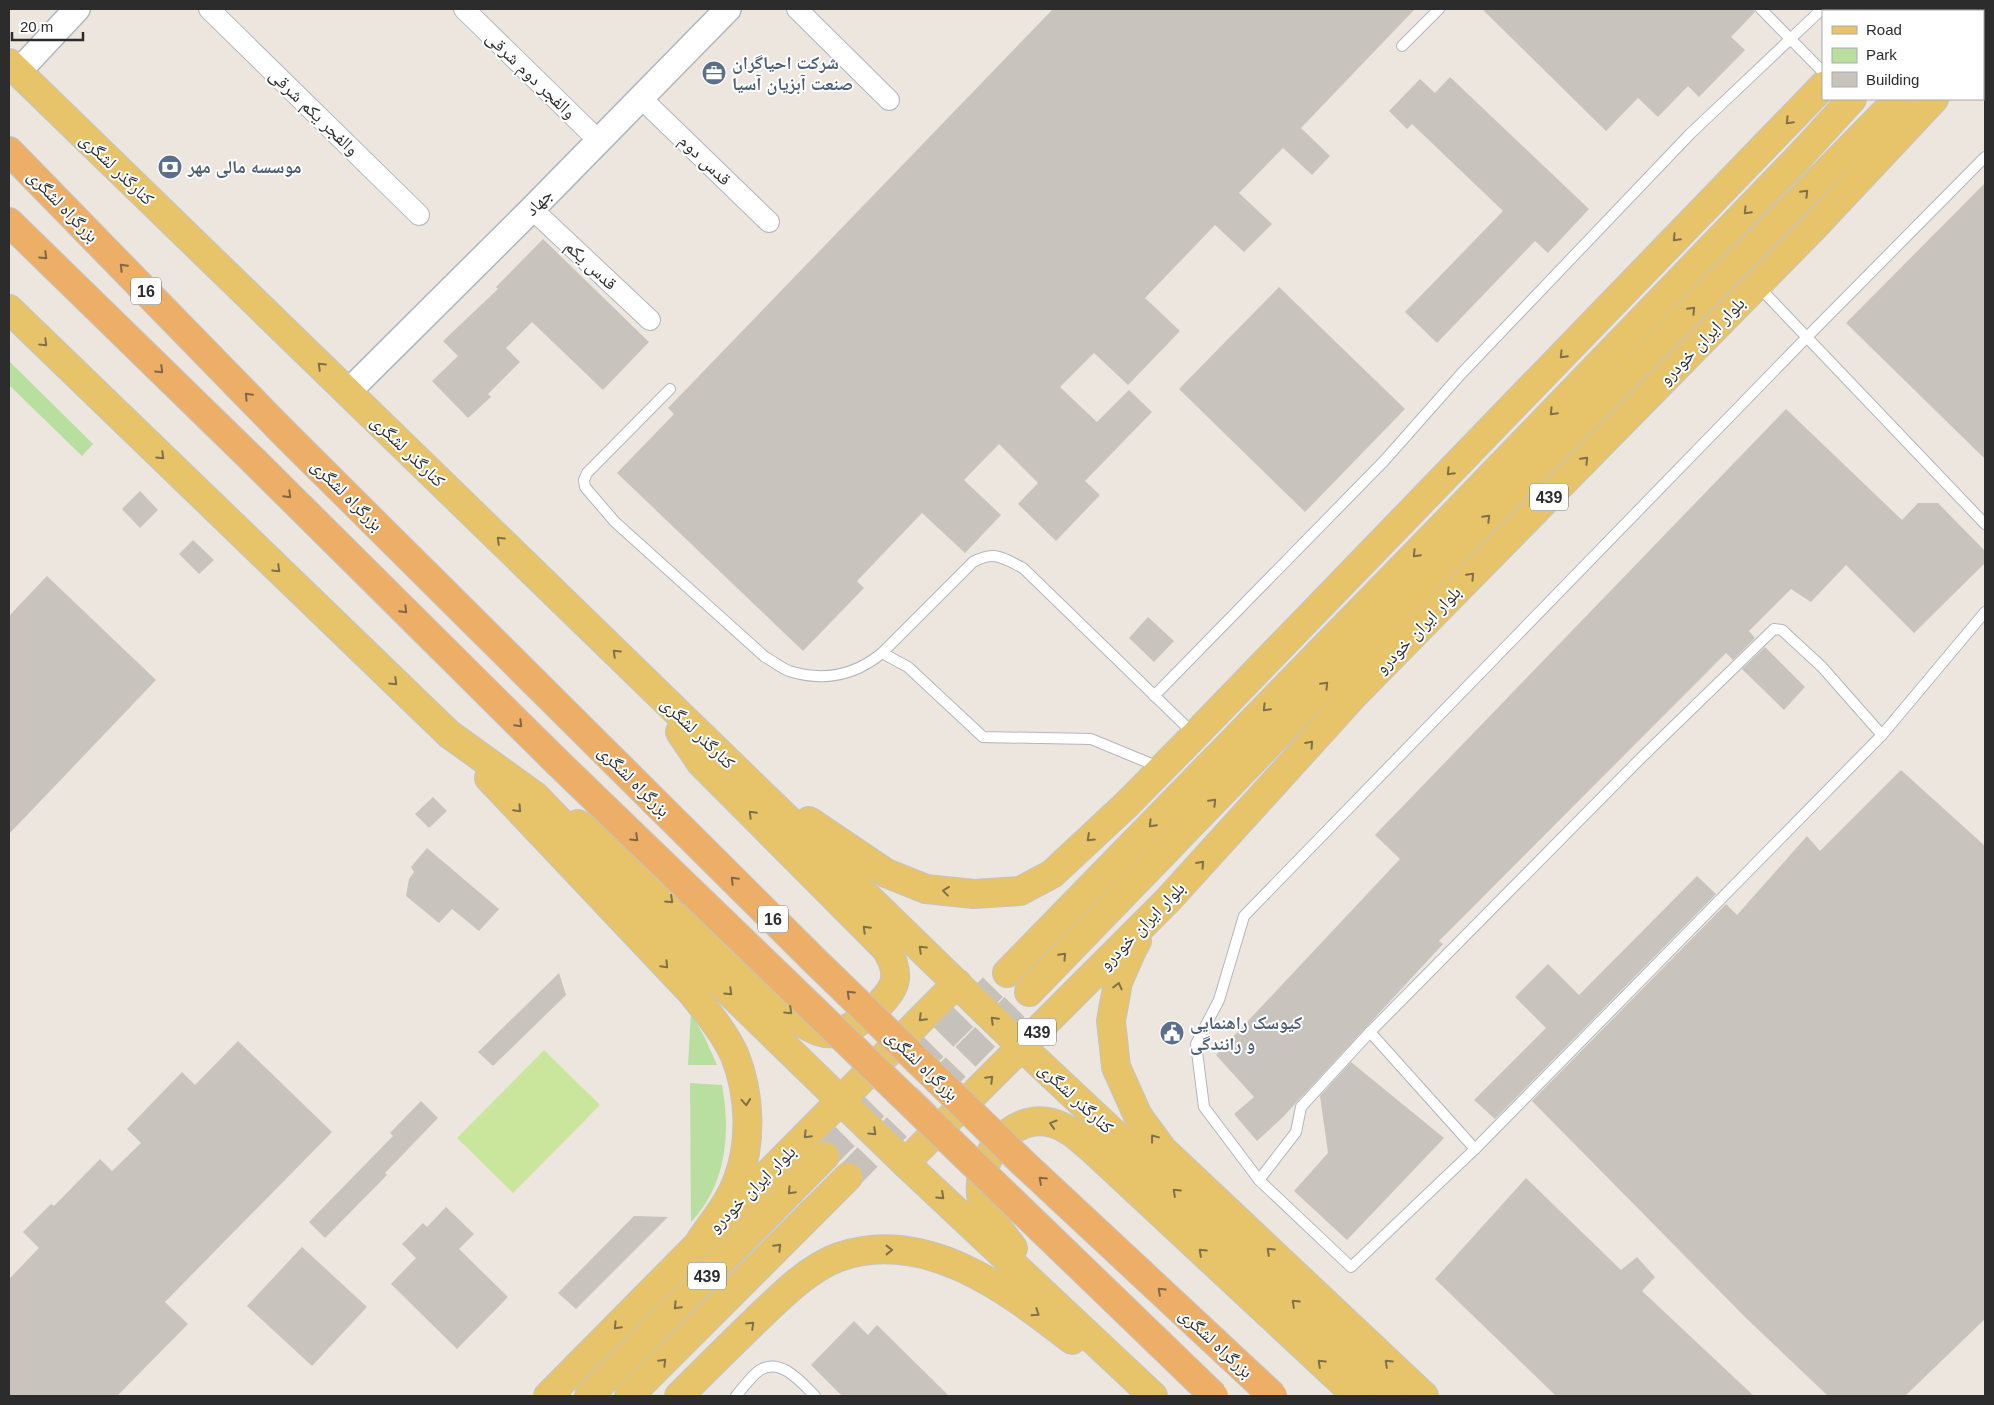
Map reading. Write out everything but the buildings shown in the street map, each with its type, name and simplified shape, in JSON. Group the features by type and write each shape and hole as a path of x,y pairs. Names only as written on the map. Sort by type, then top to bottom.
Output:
{"highway":[{"name":"بزرگراه لشگری","path":"9,151 282,431 816,961 1021,1161 1273,1396"},
{"name":"بزرگراه لشگری","path":"9,222 254,461 552,758 1214,1396"}],"main road":[{"name":"کنارگذر لشگری","path":"13,67 1022,1048 1394,1396"},
{"path":"744,777 886,872 926,889 974,894 1020,890 1052,874 1162,769 1822,87"},
{"path":"1007,972 1636,326 1799,157 1851,100"},
{"name":"بلوار ایران خودرو","path":"1029,992 1462,544 1897,100"},
{"name":"بلوار ایران خودرو","path":"905,1163 1168,900 1355,694 1757,285 1933,100"},
{"path":"9,309 449,734 692,993 716,1023 734,1055 744,1090 747,1124 745,1152 738,1180 725,1205 700,1241"},
{"path":"449,734 535,796 615,849 800,1022 818,1031 832,1034 850,1029 864,1019 885,998 895,981 894,964 886,949 702,763 641,678"},
{"path":"535,796 652,917 905,1163 1113,1356"},
{"path":"1168,900 1133,948 1118,982 1111,1021 1116,1067 1138,1116 1163,1150 1424,1396"},
{"name":"بلوار ایران خودرو","path":"548,1396 957,983"},
{"path":"1153,1396 1014,1250 982,1202 980,1181 984,1163 993,1149 1007,1134 1021,1125 1037,1121 1052,1123 1071,1132 1357,1396"},
{"name":"بلوار ایران خودرو","path":"589,1396 825,1156"},
{"name":"439","path":"629,1396 848,1177"},
{"path":"679,1396 781,1296 808,1274 838,1258 867,1250 904,1250 943,1259 975,1274 1046,1320 1144,1396"}],"street":[{"path":"13,67 77,9"},
{"name":"والفجر یکم شرقی","path":"209,9 419,215"},
{"name":"والفجر دوم شرقی","path":"464,9 599,141"},
{"name":"جهاد","path":"348,392 532,210 728,9"},
{"path":"797,9 889,100"},
{"name":"قدس دوم","path":"641,98 769,222"},
{"name":"قدس یکم","path":"532,210 650,320"}],"lane":[{"path":"1402,46 1439,9"},
{"path":"1761,9 1822,71"},
{"path":"1154,696 1384,460 1461,374 1690,134 1822,9"},
{"path":"1985,157 1807,337 1244,916 1219,1000 1196,1044 1204,1107 1259,1180 1351,1267 1475,1149 1882,735 1985,612"},
{"path":"1757,285 1985,524"},
{"path":"670,389 587,473 584,480 585,487 615,522 765,657 788,670 820,678 867,665 882,653 973,562 985,555 1002,557 1023,568 1195,735"},
{"path":"1259,1180 1296,1132 1301,1107 1370,1032 1639,760 1774,629 1782,630 1822,667 1882,735"},
{"path":"882,653 908,667 982,738 1091,739 1162,769"},
{"path":"1370,1032 1475,1149"},
{"path":"736,1396 760,1370 774,1366 789,1371 816,1396"}],"green space":[{"path":"9,361 93,444 82,456 9,385"},
{"path":"691,1013 705,1038 717,1065 688,1065"},
{"path":"544,1050 600,1105 513,1193 457,1138"},
{"path":"690,1083 722,1085 726,1122 723,1158 719,1175 703,1208 691,1222"}],"tunnel":[{"path":"825,1156 1007,973"},
{"path":"848,1177 1029,992"}],"place":[{"name":"شرکت احیاگران صنعت آبزیان آسیا","path":"714,73"},
{"name":"موسسه مالی مهر","path":"170,167"},
{"name":"کیوسک راهنمایی و رانندگی","path":"1172,1033"}]}
